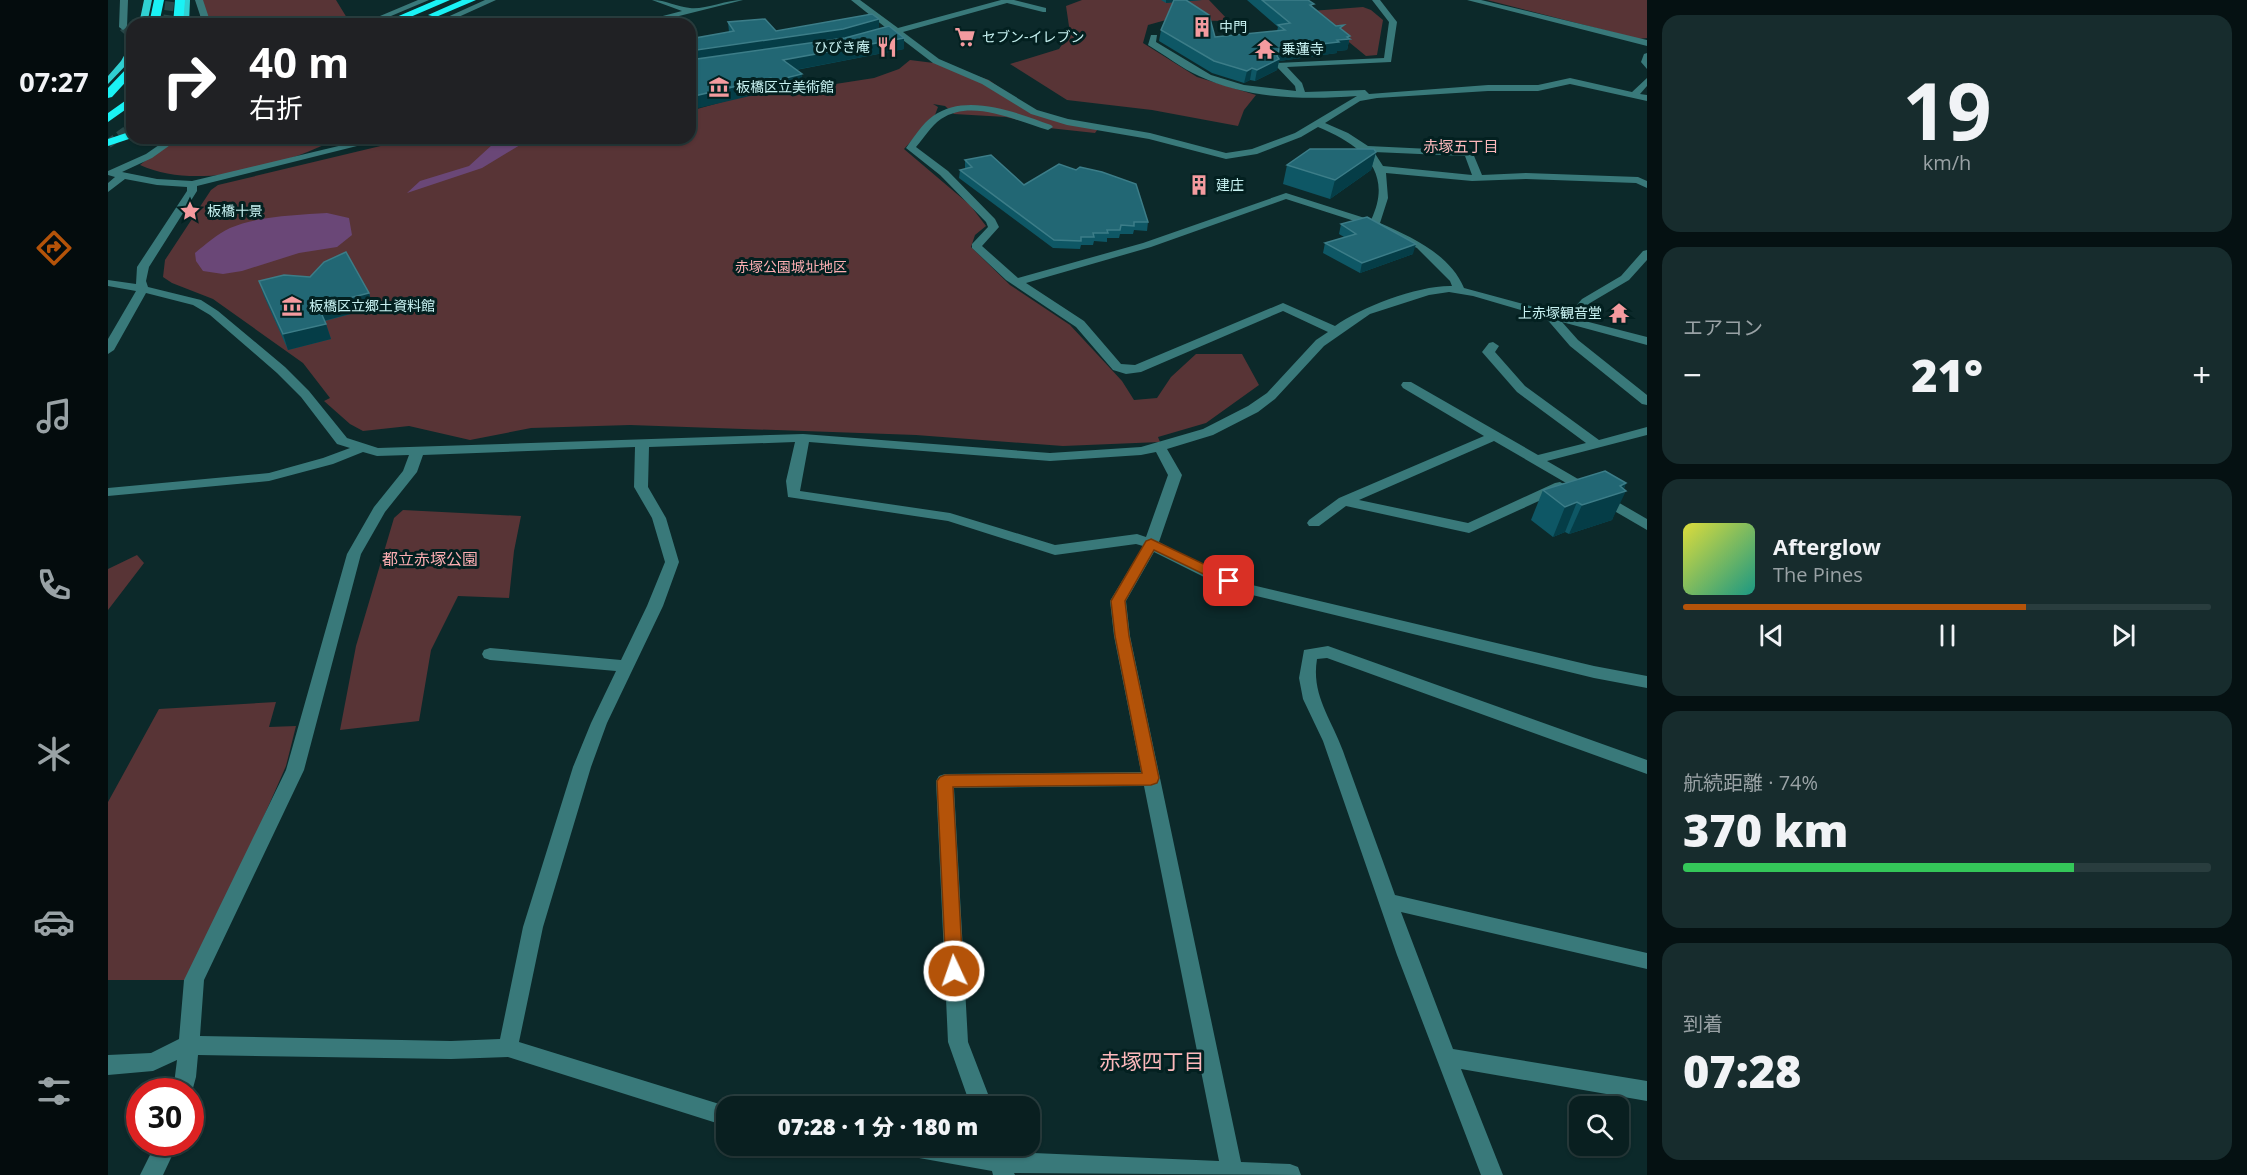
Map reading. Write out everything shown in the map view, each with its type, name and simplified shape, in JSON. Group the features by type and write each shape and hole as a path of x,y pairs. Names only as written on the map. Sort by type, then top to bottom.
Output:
{"highway":[{"path":"155,18 159,0"},
{"path":"178,18 180,0"},
{"path":"400,18 445,0"},
{"path":"428,18 471,0"},
{"path":"108,95 126,76"},
{"path":"108,119 126,104"},
{"path":"108,130 126,124"},
{"path":"108,143 126,136"}],"main road":[{"path":"144,18 148,0"},
{"path":"184,18 186,0"},
{"path":"108,81 126,60"}],"street":[{"path":"123,27 124,0"},
{"path":"199,0 205,18"},
{"path":"380,18 425,0"},
{"path":"452,18 492,0"},
{"path":"656,0 690,11"},
{"path":"661,18 739,0"},
{"path":"855,0 936,61 985,82 1034,112 1067,122 1150,136 1232,156 1254,152 1319,124 1357,99 1413,92"},
{"path":"986,0 996,5"},
{"path":"1301,95 1299,85 1280,65 1388,60 1393,22 1376,0"},
{"path":"1471,0 1647,43"},
{"path":"880,36 1008,1 1043,10"},
{"path":"1154,37 1151,43 1207,77 1235,85 1301,95 1538,88 1570,81 1647,98"},
{"path":"1635,94 1647,81"},
{"path":"1128,133 1112,135 1051,128 994,110 966,109 938,116 911,148 944,173 991,221 994,227 976,246 1010,278 1080,324 1117,367 1126,370 1137,369 1283,307 1336,331"},
{"path":"1319,124 1339,131 1366,149 1380,169 1384,183 1381,211 1374,224"},
{"path":"108,189 114,174 166,144"},
{"path":"114,174 192,184 359,144"},
{"path":"1366,149 1469,153 1478,177"},
{"path":"1380,169 1478,177 1526,176 1638,180 1647,185"},
{"path":"108,350 143,288 142,267 192,191 192,184"},
{"path":"1018,282 1147,245 1278,197 1290,197 1374,224 1421,246 1455,280 1459,290"},
{"path":"1570,321 1586,301 1625,278 1647,253"},
{"path":"108,283 143,288 197,302 214,313 289,378 305,394 342,441 377,452 803,438 1050,457 1086,457 1159,447 1208,432 1252,409 1271,396 1291,372 1336,331 1366,312 1396,300 1427,292 1459,290 1647,341"},
{"path":"1549,315 1574,344 1647,401"},
{"path":"1493,346 1488,352 1521,389 1596,444"},
{"path":"1407,385 1647,525"},
{"path":"1536,460 1647,430"},
{"path":"1314,523 1344,501 1495,436"},
{"path":"803,438 793,481 793,494 950,517 1055,550 1137,539 1209,574 1248,589 1583,670 1647,682"},
{"path":"508,1048 533,927 582,768 599,723 655,606 672,562 659,518 642,487 642,445"},
{"path":"1159,447 1167,456 1175,475 1151,544 1118,601 1122,636 1232,1174"},
{"path":"108,492 269,477 328,461 361,448"},
{"path":"184,1078 195,980 295,770 354,554 379,510 410,472 417,452"},
{"path":"1344,501 1469,528 1571,481"},
{"path":"1492,1175 1388,902 1331,741 1312,708 1306,672 1310,654 1328,652 1647,767"},
{"path":"490,654 626,666"},
{"path":"977,1096 958,1042 945,781 1151,778"},
{"path":"1388,902 1647,961"},
{"path":"108,1065 153,1062 188,1045 451,1050 508,1048 716,1113"},
{"path":"1447,1057 1647,1091"},
{"path":"152,1175 161,1156"},
{"path":"969,1156 1001,1161 1232,1174 1290,1175"}],"green space":[{"path":"200,0 336,0 347,18 200,18"},
{"path":"1082,0 1209,0 1229,21 1166,20 1148,25 1143,43 1197,77 1256,95 1244,110 1238,126 1152,110 1067,100 1010,64 1059,49 1070,33 1066,6"},
{"path":"1487,0 1647,0 1647,38 1639,39"},
{"path":"1363,7 1371,10 1383,20 1377,55 1366,56 1311,11"},
{"name":"赤塚公園城址地区","path":"910,60 942,64 989,80 1035,113 1100,126 1095,133 1049,128 1006,117 954,114 945,106 933,104 938,107 935,115 904,149 970,205 986,226 975,235 971,247 1010,285 1070,325 1122,381 1134,400 1157,398 1171,377 1196,354 1242,354 1259,385 1206,423 1158,437 1160,442 1063,446 916,435 630,425 531,428 470,440 409,426 363,431 350,424 324,401 330,398 303,363 213,299 172,283 163,277 165,260 211,190 218,185 389,144 696,144 696,109 758,92 780,92 812,84 829,85 874,78 899,69"},
{"path":"166,144 324,145 257,168 209,176 185,176 140,165"},
{"name":"都立赤塚公園","path":"403,510 521,516 514,551 509,598 458,596 431,650 419,721 340,730 356,646 394,518"},
{"path":"137,555 144,563 108,610 108,569"},
{"path":"276,702 269,727 296,726 286,766 192,980 108,980 108,802 159,709"}],"shaded area":[{"path":"522,144 482,168 407,193 420,181 469,166 492,145"},
{"path":"327,213 349,218 352,235 337,247 299,253 242,271 223,274 203,271 196,261 195,253 203,246 225,230 241,224 277,217"}],"building":[{"path":"1174,0 1186,0 1209,15 1215,37 1285,30 1278,25 1290,23 1262,0 1308,0 1314,4 1310,5 1336,26 1344,25 1340,28 1350,36 1347,37 1350,39 1279,49 1277,56 1279,59 1257,70 1252,68 1247,71 1214,61 1161,30"},
{"path":"872,14 879,19 843,29 696,50 696,38 734,31 728,22 765,19 776,31"},
{"path":"889,26 904,38 783,60 802,74 774,81 771,78 696,96 696,59 845,38"},
{"path":"1310,149 1374,149 1376,152 1335,180 1287,165"},
{"path":"991,155 1024,185 1059,164 1076,170 1080,167 1102,172 1136,184 1148,222 1134,222 1134,226 1121,225 1120,230 1093,233 1094,237 1081,237 1081,241 1054,240 960,170 972,167 965,160"},
{"path":"1367,217 1416,244 1362,263 1325,243 1356,234 1341,224"},
{"path":"346,252 369,293 318,306 326,324 283,334 259,281 284,275 310,277 324,262"},
{"path":"1605,471 1626,483 1620,486 1626,491 1582,505 1577,502 1565,507 1543,490"}],"tunnel":[{"path":"168,18 170,0"},
{"path":"123,27 126,30"},
{"path":"108,144 126,130"}],"place":[{"name":"中門","path":"1202,27"},
{"name":"セブン-イレブン","path":"965,37"},
{"name":"ひびき庵","path":"887,47"},
{"name":"乗蓮寺","path":"1265,49"},
{"name":"板橋区立美術館","path":"719,87"},
{"name":"建庄","path":"1199,185"},
{"name":"板橋十景","path":"190,211"},
{"name":"板橋区立郷土資料館","path":"292,306"},
{"name":"上赤塚観音堂","path":"1619,313"}],"district":[{"name":"赤塚五丁目","path":"1461,147"},
{"name":"赤塚四丁目","path":"1152,1062"}],"route":[{"path":"954,971 945,781 1151,778 1122,636 1118,601 1151,544 1209,574 1229,581"}]}
